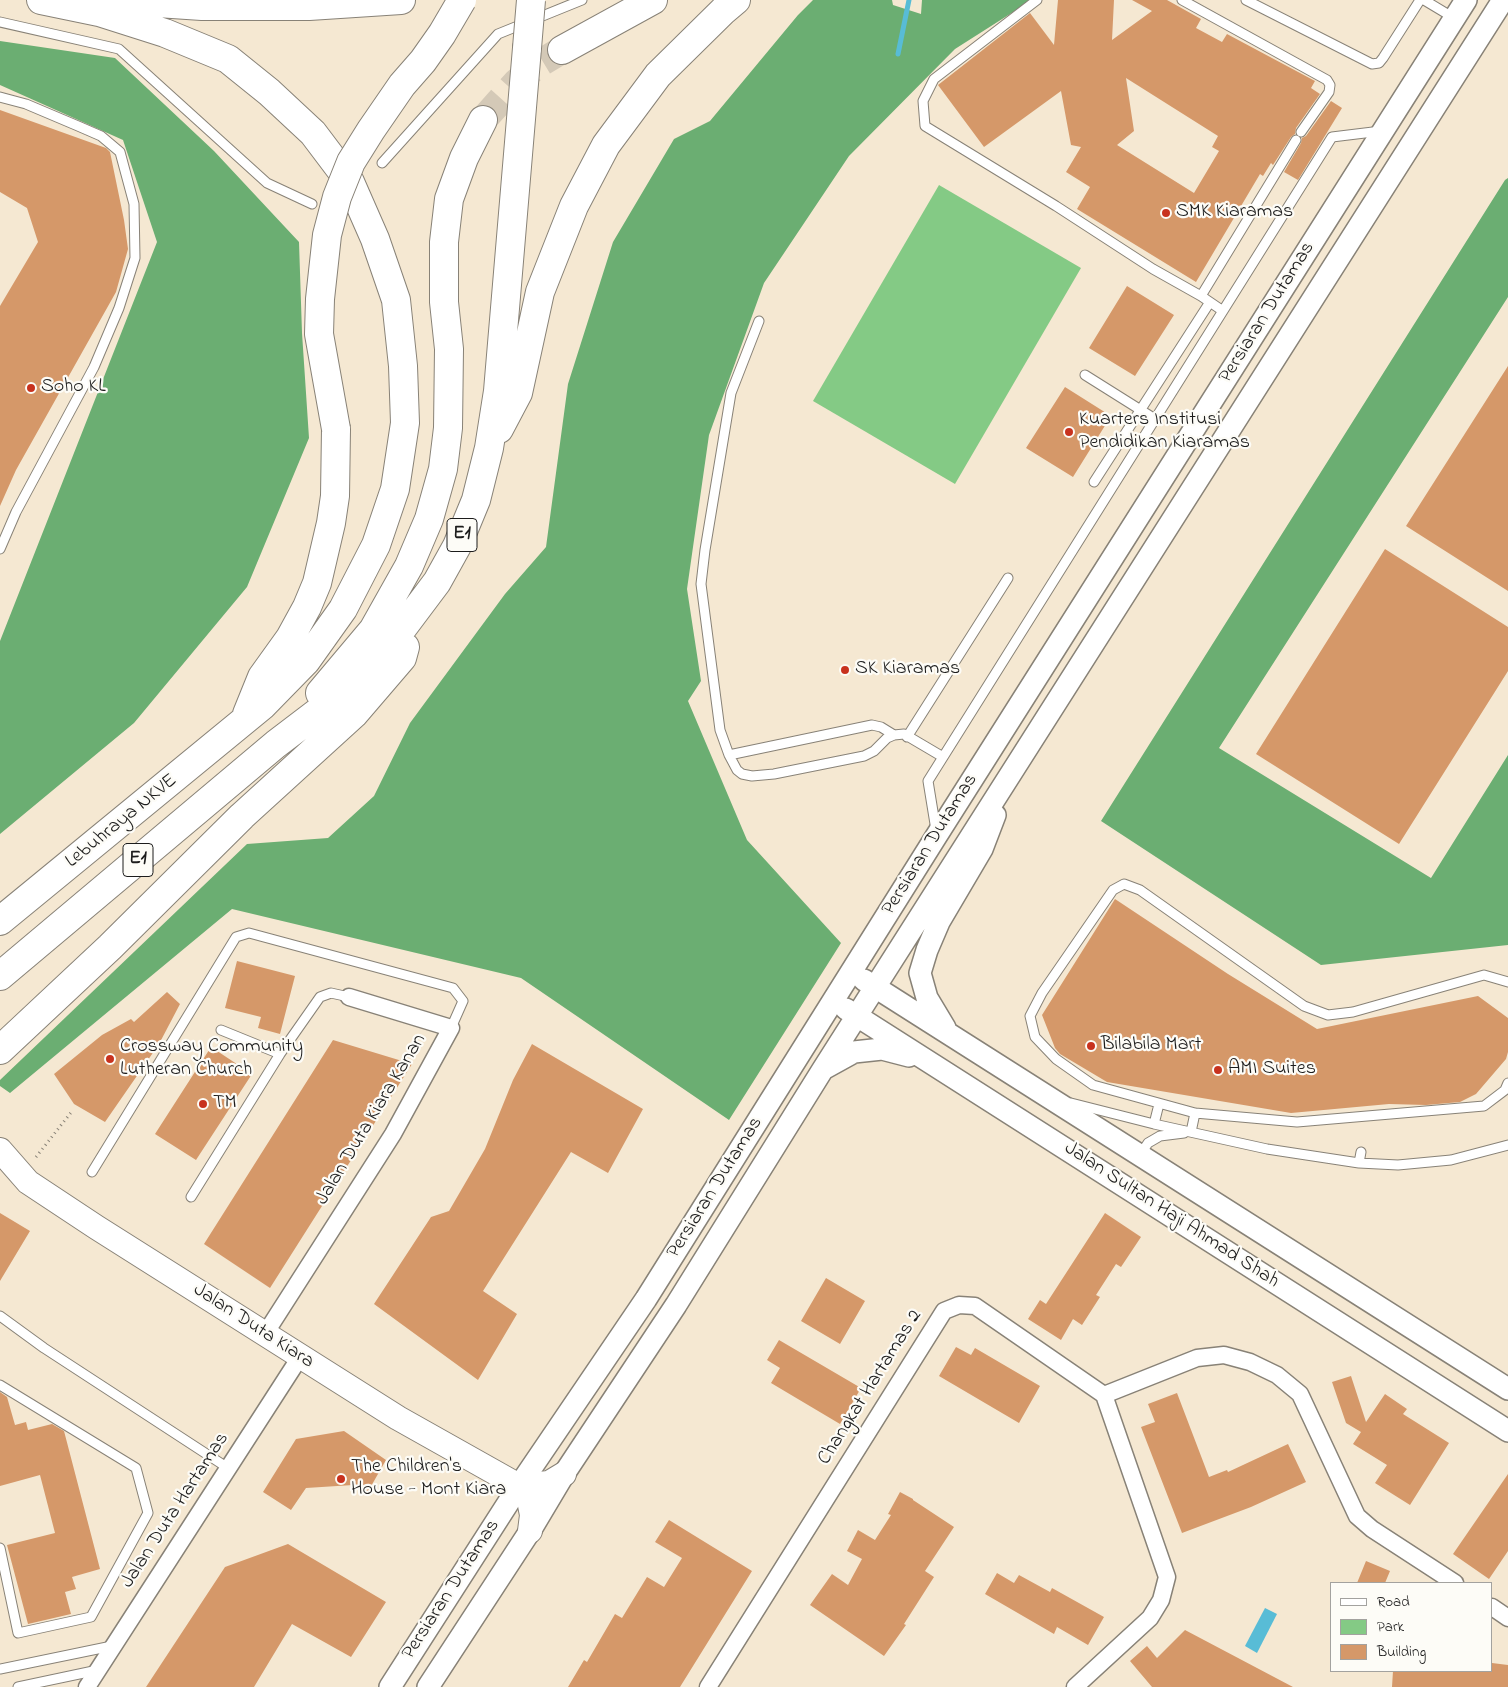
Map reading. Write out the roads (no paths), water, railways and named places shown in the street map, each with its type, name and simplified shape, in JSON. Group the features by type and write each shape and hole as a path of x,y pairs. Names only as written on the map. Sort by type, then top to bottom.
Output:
{"highway":[{"name":"Lebuhraya NKVE","path":"0,921 262,706 306,661 343,609 376,545 395,489 406,423 403,366 396,300 375,239 350,182 313,133 269,92 228,59 165,33 99,12 41,0"},
{"path":"113,0 202,6 309,6 400,0"},
{"path":"243,722 262,677 290,638 307,606 317,582 330,530 335,496 336,429 320,334 320,308 322,266 327,235 337,197 351,162 371,130 402,85 423,61 442,34 462,0"},
{"path":"490,448 498,391 530,0"},
{"path":"562,50 653,0"},
{"path":"490,448 518,393 540,292 574,206 606,145 658,76 736,0"},
{"path":"276,744 372,630 409,566 429,519 443,469 448,428 449,349 444,302 444,242 449,199 464,158 483,120"},
{"name":"E1","path":"0,976 276,744 343,693 386,650 437,582 457,546 476,500 490,448"},
{"path":"0,1050 110,947 242,816 354,714 402,658 414,612"}],"main road":[{"name":"Jalan Duta Kiara","path":"0,1150 28,1182 96,1227 269,1328 300,1357 398,1418 519,1486"},
{"path":"530,1531 532,1515 529,1500 519,1486 549,1483 564,1474"}],"street":[{"name":"Persiaran Dutamas","path":"390,1687 519,1486 646,1299 937,835 1466,0"},
{"name":"Persiaran Dutamas","path":"428,1687 530,1531 564,1474 676,1305 823,1069 1503,0"},
{"path":"948,1033 927,998 920,973 939,922 982,850 1012,771"},
{"name":"Jalan Sultan Haji Ahmad Shah","path":"851,972 1508,1389"},
{"name":"Jalan Duta Kiara Kanan","path":"269,1328 393,1134 451,1028 349,997"},
{"name":"Jalan Sultan Haji Ahmad Shah","path":"834,1000 1508,1431"},
{"path":"823,1069 854,1052 882,1049 929,1062"},
{"name":"Changkat Hartamas 2","path":"708,1687 944,1311 958,1305 975,1306 1104,1395"},
{"path":"1075,1687 1150,1618 1161,1600 1167,1577 1104,1395 1197,1358 1224,1355 1250,1362 1277,1374 1300,1394 1357,1516 1372,1529 1453,1582"},
{"name":"Jalan Duta Hartamas","path":"87,1687 300,1357"},
{"path":"1493,1608 1508,1618"}],"lane":[{"path":"382,163 498,34 582,0"},
{"path":"1037,0 934,79 923,101 925,126 1223,311"},
{"path":"1182,0 1327,80 1330,84 1329,92 1299,136 1201,296"},
{"path":"1246,0 1372,64 1379,63 1420,0"},
{"path":"1424,0 1454,18"},
{"path":"0,22 119,49 267,182 312,204"},
{"path":"0,97 26,104 101,136 120,152 134,204 135,258 119,308 94,367 16,512 0,550"},
{"path":"937,835 928,781 1332,137 1383,130"},
{"path":"1094,482 1210,302"},
{"path":"758,321 731,393 704,550 701,584 720,730 729,755 737,770 742,774 752,776 774,774 864,756 874,751 887,738 904,734 943,756"},
{"path":"1085,375 1156,418"},
{"path":"908,736 1008,578"},
{"path":"729,755 872,725 882,727 894,735"},
{"path":"1508,982 1484,975 1353,1012 1328,1015 1304,1006 1140,890 1124,884 1113,890 1042,993 1030,1016 1035,1037 1056,1059 1093,1085 1196,1113 1297,1122 1484,1106 1505,1090 1508,1084"},
{"path":"92,1172 236,937 249,933 453,988 463,1001 451,1028"},
{"path":"191,1197 280,1054 320,997 331,993 349,997"},
{"path":"221,1030 280,1054"},
{"path":"1049,1097 1154,1124 1267,1149 1359,1162 1398,1165 1451,1160 1508,1145"},
{"path":"1154,1124 1159,1104"},
{"path":"1191,1132 1196,1113"},
{"path":"1140,1155 1148,1143 1160,1136 1191,1132"},
{"path":"1359,1162 1362,1152"},
{"path":"0,1316 44,1348 228,1468"},
{"path":"0,1385 136,1468 148,1512 91,1617 18,1633 0,1548"},
{"path":"0,1669 115,1645"},
{"path":"18,1687 98,1670"}],"water":[{"path":"1265,1608 1277,1614 1257,1653 1245,1646"}],"waterway":[{"path":"898,54 909,0"}],"tunnel":[{"path":"483,120 516,83 537,65 562,50"}],"place":[{"name":"SMK Kiaramas","path":"1166,213"},
{"name":"Soho KL","path":"31,388"},
{"name":"Kuarters Institusi Pendidikan Kiaramas","path":"1069,432"},
{"name":"SK Kiaramas","path":"845,670"},
{"name":"Bilabila Mart","path":"1091,1046"},
{"name":"Crossway Community Lutheran Church","path":"110,1059"},
{"name":"AMI Suites","path":"1218,1070"},
{"name":"TM","path":"203,1104"},
{"name":"The Children's House - Mont Kiara","path":"341,1479"}]}
